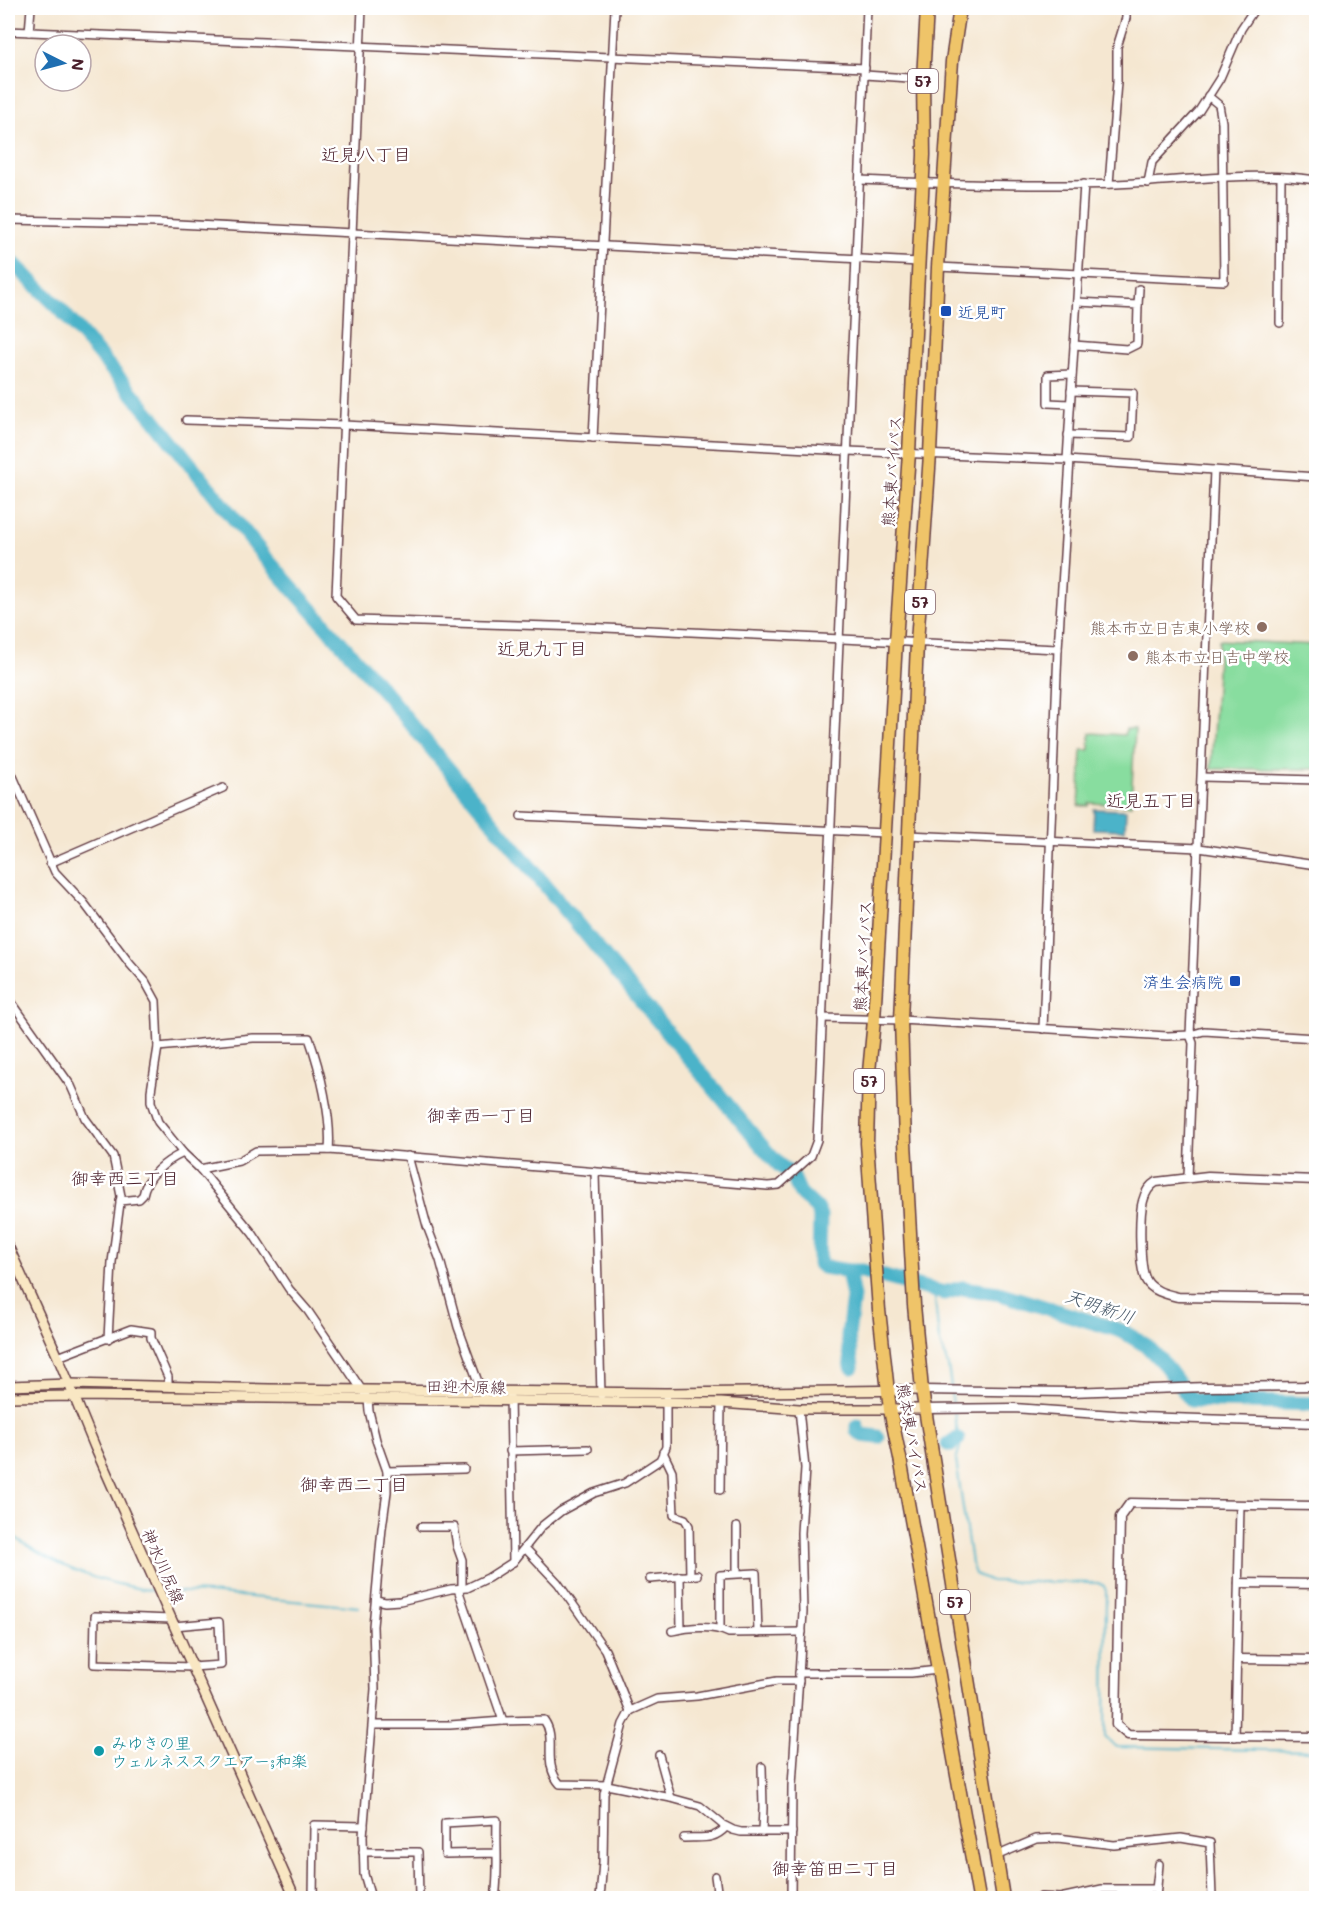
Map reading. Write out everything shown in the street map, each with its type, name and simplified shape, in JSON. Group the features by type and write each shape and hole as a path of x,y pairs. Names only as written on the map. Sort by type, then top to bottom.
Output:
{"highway":[{"name":"熊本東バイパス","path":"927,8 923,79 924,155 909,453 869,1072 867,1143 879,1310 890,1410 980,1899"},
{"path":"924,155 934,8"},
{"path":"951,8 952,62"},
{"name":"熊本東バイパス","path":"960,8 952,62 938,267 930,454 917,643 902,1020 904,1142 914,1305 924,1409 1003,1899"}],"main road":[{"name":"神水川尻線","path":"8,1246 295,1899"},
{"name":"田迎木原線","path":"8,1386 70,1384 510,1390 666,1403 799,1409 924,1409"},
{"name":"田迎木原線","path":"8,1397 510,1401 666,1393 922,1390"}],"street":[{"path":"30,32 31,8"},
{"path":"362,8 336,596 356,620 584,627 1058,650"},
{"path":"593,438 615,8"},
{"path":"200,1169 239,1161 256,1151 329,1150 764,1186 779,1185 811,1156 818,1140 867,8"},
{"path":"1109,184 1117,82 1117,47 1126,18 1126,8"},
{"path":"1148,183 1152,162 1199,111 1220,78 1241,29 1254,8"},
{"path":"8,31 612,58 865,72 923,79"},
{"path":"938,267 1224,280 1222,122 1219,105 1208,96"},
{"path":"860,180 944,184 1109,184 1281,177 1317,180"},
{"path":"1280,323 1281,177"},
{"path":"1043,1029 1068,435 1084,184"},
{"path":"8,220 158,223 919,262"},
{"path":"1074,345 1127,349 1137,344 1139,289"},
{"path":"1077,302 1138,305"},
{"path":"1070,404 1048,403 1048,375 1072,374"},
{"path":"1068,435 1131,437 1133,393 1071,391"},
{"path":"186,420 344,425 1068,460 1317,477"},
{"path":"1188,1177 1193,1044 1190,1035 1214,470"},
{"path":"8,765 55,872 84,903 145,981 156,1001 158,1047 151,1091 158,1122 253,1234 368,1400 376,1440 387,1471 387,1492 373,1626 375,1689 363,1852 364,1874 371,1899"},
{"path":"1202,777 1317,780"},
{"path":"50,862 223,788"},
{"path":"520,816 885,833"},
{"path":"908,835 1199,848 1317,865"},
{"path":"8,997 71,1086 85,1118 113,1156 121,1196 112,1262 108,1339"},
{"path":"822,1018 902,1020 1167,1036 1190,1035 1206,1031 1317,1038"},
{"path":"158,1047 253,1038 309,1038 325,1102 330,1137 329,1150"},
{"path":"120,1201 139,1199 143,1195 144,1186 156,1173 169,1160 183,1153"},
{"path":"408,1156 458,1327 485,1401"},
{"path":"595,1173 601,1397"},
{"path":"1317,1180 1208,1176 1156,1182 1152,1184 1143,1198 1141,1209 1141,1262 1146,1280 1161,1293 1178,1296 1317,1299"},
{"path":"58,1357 131,1329 151,1332 151,1338 168,1377 168,1386"},
{"path":"922,1390 1013,1392 1317,1386"},
{"path":"510,1390 513,1562"},
{"path":"376,1600 400,1601 468,1588 513,1562 543,1526 561,1511 594,1493 625,1483 660,1460 666,1447 666,1393"},
{"path":"720,1490 721,1404"},
{"path":"924,1409 1014,1408 1142,1417 1317,1423"},
{"path":"791,1899 792,1786 802,1632 801,1533 804,1468 799,1409"},
{"path":"510,1451 588,1449"},
{"path":"650,1579 694,1575 689,1526 685,1519 674,1515 672,1470 663,1452"},
{"path":"387,1471 464,1468"},
{"path":"1317,1506 1130,1503 1120,1517 1116,1725 1128,1735 1317,1737"},
{"path":"1235,1737 1240,1505"},
{"path":"421,1527 454,1527 462,1560 460,1588 503,1721"},
{"path":"737,1527 737,1573"},
{"path":"525,1548 558,1583 605,1650 630,1711"},
{"path":"720,1629 720,1575 756,1573 758,1633"},
{"path":"680,1576 681,1629"},
{"path":"1239,1583 1317,1584"},
{"path":"95,1616 173,1623 219,1622 221,1665 192,1667 94,1664 95,1616"},
{"path":"672,1631 720,1629 729,1633 802,1632"},
{"path":"1238,1659 1317,1660"},
{"path":"600,1899 604,1794 623,1724 630,1711 657,1699 697,1696 799,1677 938,1670"},
{"path":"373,1725 450,1725 544,1720 549,1727 550,1767 552,1775 560,1784 607,1785 671,1798 700,1806 726,1827 741,1832 792,1832"},
{"path":"659,1755 671,1798"},
{"path":"762,1767 764,1808 762,1832"},
{"path":"495,1899 498,1880 497,1820 445,1823 445,1854 496,1853"},
{"path":"313,1899 314,1825 364,1826"},
{"path":"684,1838 713,1837 719,1835 726,1827"},
{"path":"996,1856 1036,1839 1058,1838 1114,1845 1181,1838 1210,1843 1212,1899"},
{"path":"363,1852 418,1852 419,1899"},
{"path":"1041,1897 1065,1897 1102,1889 1156,1889 1159,1864 1156,1899"},
{"path":"715,1876 718,1899"},
{"path":"1130,1889 1131,1899"}],"green space":[{"path":"1219,640 1316,645 1316,769 1211,769"},
{"path":"1126,729 1135,729 1131,805 1089,803 1089,806 1079,806 1082,750 1089,750 1090,733 1124,735"}],"water":[{"path":"1094,809 1126,810 1125,830 1093,829"}],"waterway":[{"path":"8,258 61,310 154,419 264,556 387,695 761,1145 778,1164 792,1175 800,1193 820,1215 819,1264 823,1267 848,1271 853,1297 848,1336 852,1367"},
{"name":"天明新川","path":"848,1271 862,1271 944,1293 962,1288 998,1293 1122,1331 1147,1346 1165,1365 1191,1400 1316,1404"},
{"path":"934,1290 939,1340 948,1366 951,1387"},
{"path":"951,1393 953,1405"},
{"path":"954,1411 960,1447 956,1460 971,1563 975,1574 991,1581 1098,1583 1104,1586 1106,1591 1105,1737 1116,1747 1316,1751"},
{"path":"857,1426 857,1431 862,1435 878,1437"},
{"path":"948,1444 951,1445 958,1439"},
{"path":"8,1532 42,1555 78,1572 116,1584 156,1591"},
{"path":"162,1591 359,1607"}],"place":[{"name":"近見町","path":"946,311"},
{"name":"熊本市立日吉東小学校","path":"1262,627"},
{"name":"熊本市立日吉中学校","path":"1133,656"},
{"name":"済生会病院","path":"1235,981"},
{"name":"みゆきの里 ウェルネススクエアー;和楽","path":"99,1751"}],"district":[{"name":"近見八丁目","path":"366,154"},
{"name":"近見九丁目","path":"542,648"},
{"name":"近見五丁目","path":"1151,800"},
{"name":"御幸西一丁目","path":"481,1115"},
{"name":"御幸西三丁目","path":"125,1178"},
{"name":"御幸西二丁目","path":"354,1484"},
{"name":"御幸笛田二丁目","path":"835,1868"}]}
